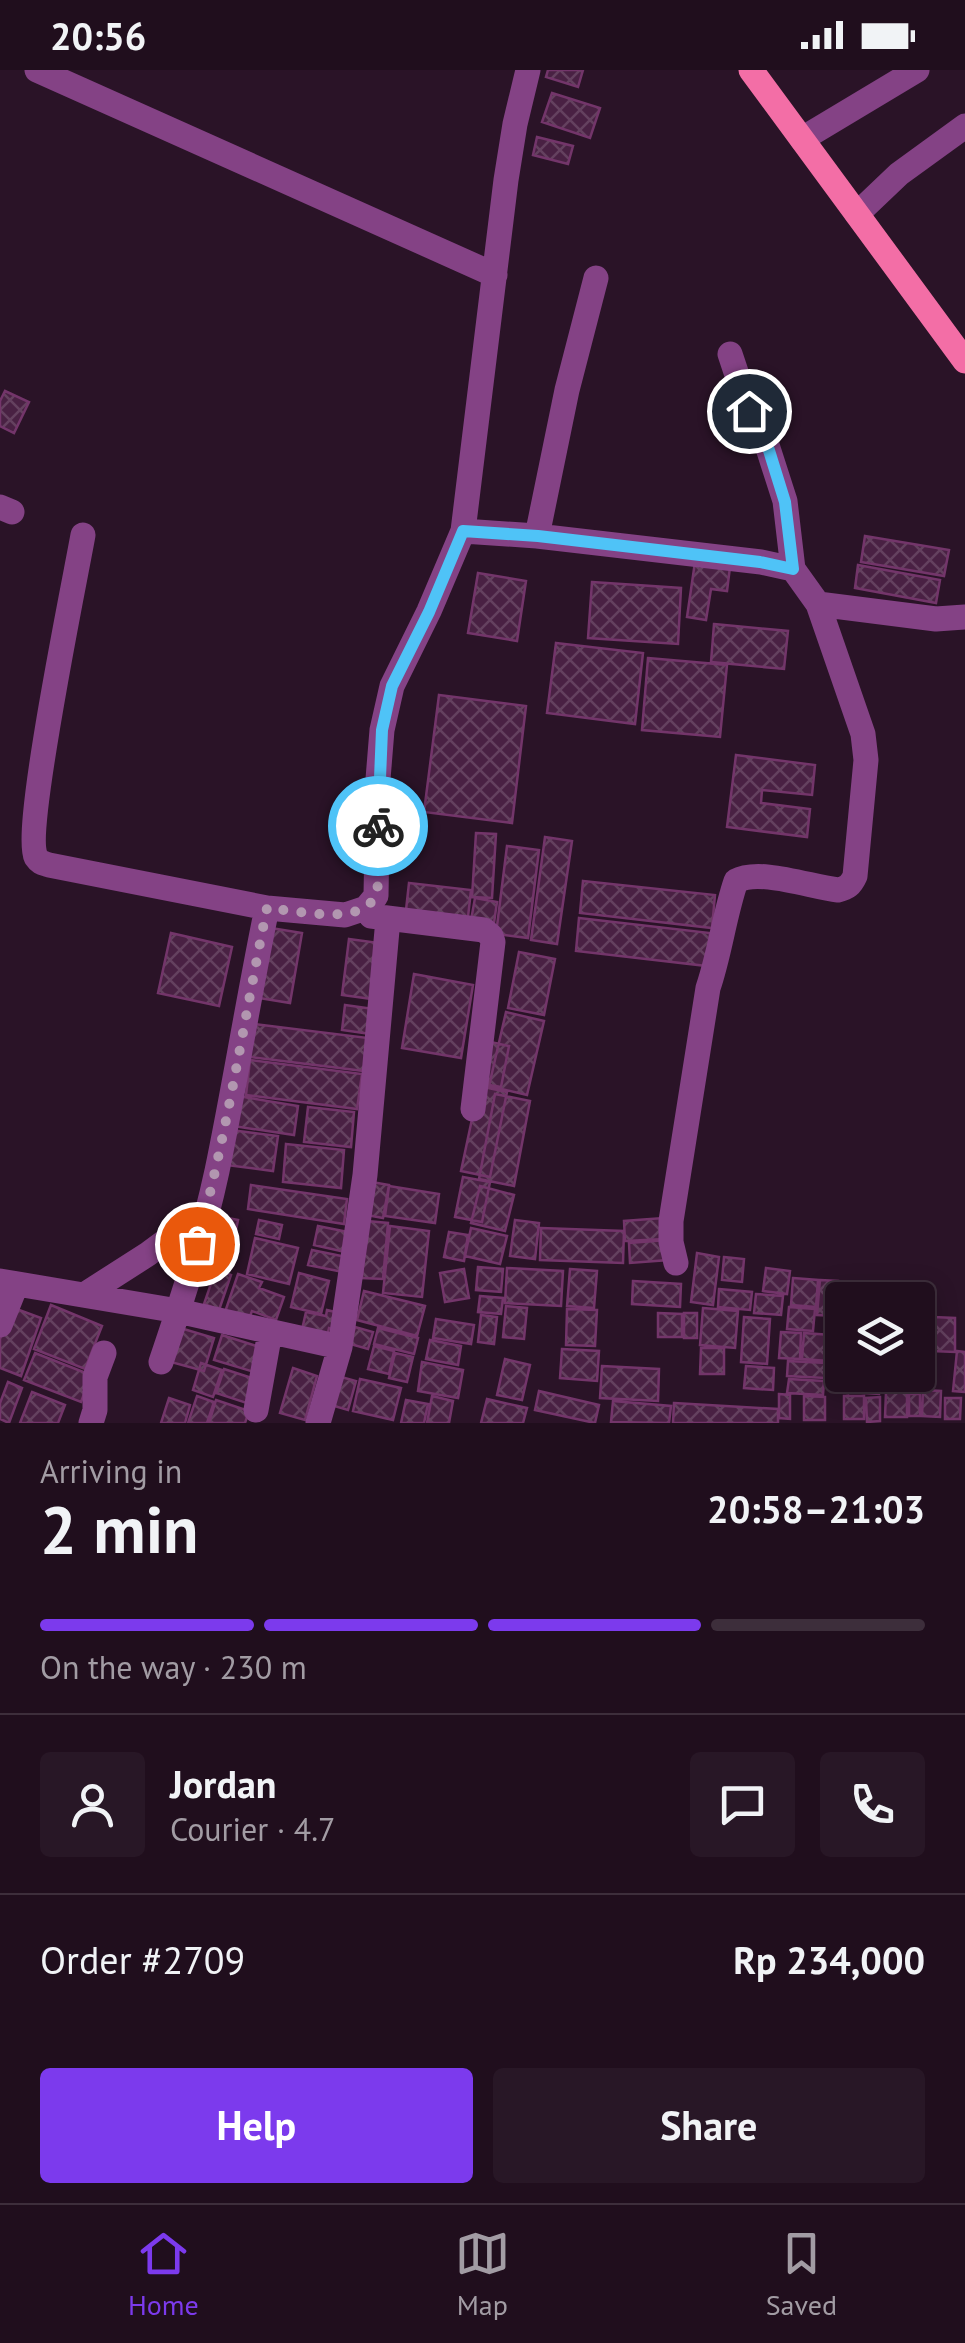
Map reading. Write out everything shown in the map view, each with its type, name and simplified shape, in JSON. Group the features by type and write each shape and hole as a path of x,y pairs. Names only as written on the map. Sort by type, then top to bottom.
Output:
{"main road":[{"path":"751,70 965,361"}],"street":[{"path":"36,70 496,275"},
{"path":"318,1423 340,1348 365,1176 382,730 392,686 463,531 509,161 528,70"},
{"path":"802,139 917,70"},
{"path":"857,214 899,174 965,126"},
{"path":"538,536 566,390 596,278"},
{"path":"676,1264 671,1242 674,1202 708,988 736,881 758,876 838,890 846,888 856,876 866,760 863,734 818,604 793,569 785,502 767,444 749,411 730,354"},
{"path":"463,531 538,536 793,569"},
{"path":"83,535 40,777 33,844 36,858 49,865 267,908 377,914 484,930 493,942 473,1109"},
{"path":"818,604 936,619 965,616"},
{"path":"161,1362 216,1173 267,908"},
{"path":"84,1294 148,1254 206,1210"},
{"path":"0,1325 8,1283 178,1312 340,1348"},
{"path":"256,1410 270,1332"},
{"path":"91,1423 95,1378 104,1353"}],"building":[{"path":"548,70 583,70 578,87 546,77"},
{"path":"552,93 600,108 590,138 542,122"},
{"path":"537,137 573,146 568,164 533,155"},
{"path":"5,391 29,402 14,433 0,426 0,401"},
{"path":"865,536 949,550 944,576 861,562"},
{"path":"695,562 730,567 727,591 711,589 706,620 687,617"},
{"path":"858,565 940,580 936,603 855,588"},
{"path":"478,573 526,581 517,641 468,633"},
{"path":"592,582 681,588 678,644 588,638"},
{"path":"714,624 788,631 784,669 711,662"},
{"path":"556,643 643,653 635,724 547,713"},
{"path":"648,658 727,665 720,737 642,730"},
{"path":"439,695 526,706 512,823 424,812"},
{"path":"736,755 815,765 812,795 762,790 761,803 810,809 807,837 727,827"},
{"path":"476,833 496,834 492,898 472,897"},
{"path":"545,837 572,841 557,944 531,940"},
{"path":"507,846 539,850 528,938 496,934"},
{"path":"583,881 715,895 712,928 580,913"},
{"path":"409,883 471,890 468,917 406,910"},
{"path":"475,898 497,902 493,930 470,926"},
{"path":"579,918 710,933 707,966 576,951"},
{"path":"271,928 302,933 290,1003 259,998"},
{"path":"171,933 232,947 219,1006 158,993"},
{"path":"349,939 379,943 372,999 342,995"},
{"path":"519,952 555,959 544,1015 508,1008"},
{"path":"414,974 473,985 461,1058 402,1048"},
{"path":"345,1005 374,1009 371,1034 342,1030"},
{"path":"506,1012 544,1021 527,1095 489,1086"},
{"path":"254,1024 368,1038 364,1071 250,1057"},
{"path":"486,1041 509,1046 501,1087 478,1083"},
{"path":"250,1060 362,1074 357,1109 246,1095"},
{"path":"479,1086 507,1092 490,1177 461,1171"},
{"path":"495,1094 530,1101 514,1186 479,1179"},
{"path":"238,1096 298,1106 294,1135 233,1126"},
{"path":"308,1107 354,1112 351,1147 304,1142"},
{"path":"231,1130 278,1136 273,1171 226,1165"},
{"path":"286,1144 344,1150 341,1188 283,1182"},
{"path":"463,1177 490,1182 482,1222 455,1217"},
{"path":"366,1181 389,1185 383,1218 361,1214"},
{"path":"251,1185 347,1199 344,1224 248,1209"},
{"path":"389,1186 439,1194 435,1223 385,1216"},
{"path":"480,1186 514,1195 505,1231 471,1223"},
{"path":"213,1215 238,1220 235,1235 210,1230"},
{"path":"663,1218 665,1239 625,1241 624,1221"},
{"path":"259,1220 282,1225 279,1239 256,1234"},
{"path":"515,1220 539,1223 535,1259 510,1256"},
{"path":"367,1221 388,1223 383,1279 362,1278"},
{"path":"318,1226 358,1234 354,1254 314,1245"},
{"path":"390,1226 429,1231 422,1297 383,1293"},
{"path":"471,1228 507,1236 500,1264 465,1256"},
{"path":"541,1228 624,1231 623,1263 540,1260"},
{"path":"449,1232 468,1235 464,1261 444,1257"},
{"path":"255,1238 298,1248 289,1284 247,1274"},
{"path":"667,1240 668,1260 630,1263 629,1243"},
{"path":"312,1250 356,1259 353,1274 308,1265"},
{"path":"697,1253 719,1257 713,1305 691,1302"},
{"path":"724,1257 744,1259 742,1282 722,1280"},
{"path":"478,1267 503,1269 501,1292 476,1290"},
{"path":"507,1268 563,1271 561,1306 505,1303"},
{"path":"766,1268 790,1271 787,1294 763,1291"},
{"path":"216,1269 231,1275 219,1310 204,1304"},
{"path":"464,1269 469,1298 445,1302 440,1273"},
{"path":"570,1269 597,1271 594,1308 567,1306"},
{"path":"299,1273 329,1281 321,1314 291,1307"},
{"path":"238,1274 262,1282 259,1288 284,1297 276,1320 252,1311 248,1321 225,1312"},
{"path":"793,1278 818,1280 816,1307 791,1305"},
{"path":"820,1280 838,1281 825,1282 825,1315 817,1315"},
{"path":"633,1281 681,1284 680,1307 632,1304"},
{"path":"719,1289 752,1292 750,1310 718,1307"},
{"path":"364,1291 425,1306 417,1336 357,1320"},
{"path":"756,1294 783,1296 781,1315 754,1313"},
{"path":"480,1296 503,1298 501,1314 478,1312"},
{"path":"51,1305 102,1326 85,1369 34,1349"},
{"path":"506,1306 527,1308 524,1339 503,1337"},
{"path":"11,1307 41,1318 21,1376 0,1368 0,1339"},
{"path":"789,1307 815,1309 813,1331 787,1329"},
{"path":"703,1308 738,1311 735,1348 700,1345"},
{"path":"567,1309 597,1310 595,1346 566,1345"},
{"path":"327,1310 339,1313 336,1330 329,1328 324,1349 299,1343 306,1312 326,1316"},
{"path":"658,1313 682,1314 682,1337 658,1337"},
{"path":"684,1313 697,1313 697,1338 684,1338"},
{"path":"481,1315 497,1317 494,1344 478,1342"},
{"path":"744,1317 770,1319 767,1364 741,1362"},
{"path":"935,1317 955,1318 955,1352 935,1351"},
{"path":"436,1319 474,1325 471,1344 433,1338"},
{"path":"177,1327 214,1338 204,1371 167,1361"},
{"path":"355,1327 373,1332 368,1349 350,1344"},
{"path":"378,1328 418,1338 414,1354 374,1344"},
{"path":"781,1332 801,1333 800,1359 779,1358"},
{"path":"804,1333 825,1335 825,1361 802,1359"},
{"path":"222,1335 269,1350 261,1374 214,1360"},
{"path":"430,1340 461,1346 458,1365 426,1359"},
{"path":"374,1346 394,1351 389,1374 368,1369"},
{"path":"701,1348 724,1348 724,1374 700,1374"},
{"path":"562,1349 599,1351 597,1381 560,1378"},
{"path":"957,1351 965,1352 965,1392 953,1391"},
{"path":"35,1353 91,1375 81,1402 24,1380"},
{"path":"395,1353 413,1357 407,1382 389,1378"},
{"path":"505,1359 530,1365 522,1400 497,1395"},
{"path":"788,1361 825,1363 825,1378 787,1376"},
{"path":"422,1362 463,1370 458,1398 418,1391"},
{"path":"201,1363 222,1370 213,1397 193,1390"},
{"path":"602,1366 659,1369 658,1401 600,1398"},
{"path":"746,1366 774,1368 773,1390 744,1388"},
{"path":"293,1368 317,1376 305,1420 280,1413"},
{"path":"224,1369 264,1382 256,1406 216,1393"},
{"path":"327,1373 356,1381 348,1410 320,1402"},
{"path":"360,1379 401,1388 393,1420 353,1411"},
{"path":"789,1379 824,1381 823,1395 787,1393"},
{"path":"8,1382 22,1388 9,1423 0,1419 0,1403"},
{"path":"539,1391 599,1405 595,1423 535,1410"},
{"path":"941,1391 940,1417 922,1416 923,1392"},
{"path":"32,1392 65,1405 58,1423 20,1423"},
{"path":"886,1392 907,1392 907,1417 885,1417"},
{"path":"779,1394 790,1395 790,1419 779,1418"},
{"path":"909,1394 920,1394 920,1416 909,1416"},
{"path":"197,1396 214,1402 207,1423 188,1423"},
{"path":"432,1396 453,1401 449,1423 427,1423"},
{"path":"804,1396 825,1397 825,1420 804,1420"},
{"path":"844,1396 864,1396 864,1419 844,1419"},
{"path":"880,1397 880,1421 867,1422 866,1398"},
{"path":"169,1398 190,1405 185,1423 161,1423"},
{"path":"945,1398 961,1398 960,1419 945,1419"},
{"path":"487,1399 527,1408 523,1423 481,1423"},
{"path":"216,1400 249,1411 245,1423 209,1423"},
{"path":"406,1400 428,1404 424,1423 401,1423"},
{"path":"613,1401 671,1406 669,1423 611,1422"},
{"path":"674,1403 778,1409 778,1423 673,1423"}],"way so far":[{"path":"197,1244 216,1173 267,908 344,915 366,908 376,896 378,826"}],"route":[{"path":"378,826 382,730 392,686 463,531 538,536 793,569 785,502 767,444 749,411"}]}
